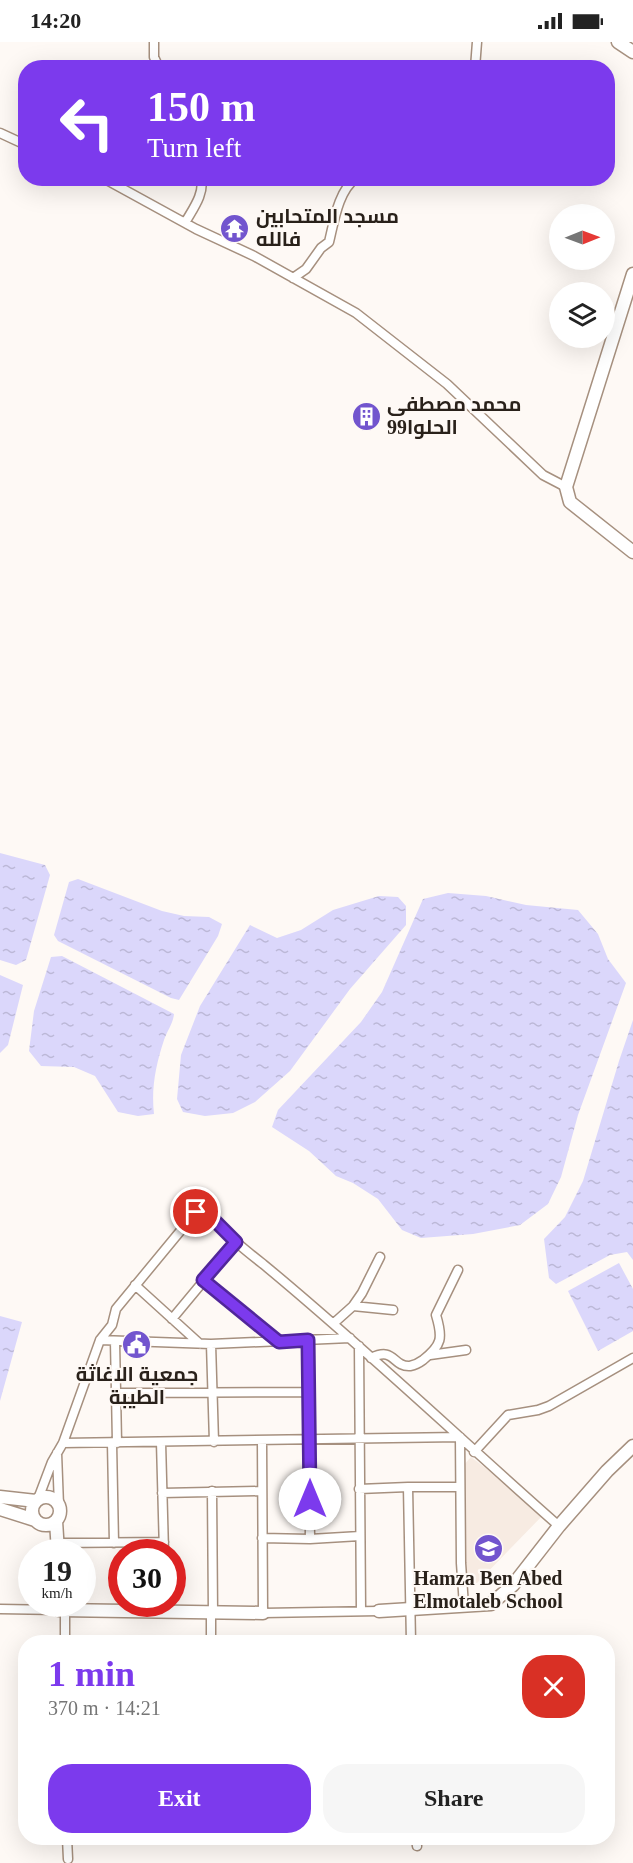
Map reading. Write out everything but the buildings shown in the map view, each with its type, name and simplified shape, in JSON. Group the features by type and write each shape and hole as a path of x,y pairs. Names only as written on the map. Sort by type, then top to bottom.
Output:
{"street":[{"path":"154,42 155,60"},
{"path":"476,60 477,42"},
{"path":"618,42 633,52"},
{"path":"0,133 18,141"},
{"path":"118,186 185,223 254,256 348,308 447,384 543,475 566,487"},
{"path":"185,223 200,196 202,186"},
{"path":"293,278 306,269 321,248 329,242 337,211 347,186"},
{"path":"633,274 566,487 570,502 633,552"},
{"path":"35,1520 32,1512 63,1443 100,1340 112,1325 116,1309 196,1212 213,1219 236,1242 334,1323 447,1424 474,1452 559,1526"},
{"path":"172,1319 236,1242"},
{"path":"334,1323 362,1293 380,1257"},
{"path":"371,1358 382,1353 410,1366 430,1355 439,1345 441,1332 436,1315 458,1270"},
{"path":"203,1280 279,1342"},
{"path":"135,1285 200,1344"},
{"path":"352,1306 393,1310"},
{"path":"100,1340 211,1344 350,1338"},
{"path":"308,1340 310,1539"},
{"path":"114,1539 115,1341"},
{"path":"211,1344 214,1442"},
{"path":"359,1347 361,1611"},
{"path":"430,1355 466,1350"},
{"path":"474,1452 508,1415 549,1406 633,1358"},
{"path":"116,1393 309,1392"},
{"path":"63,1443 459,1437"},
{"path":"459,1437 464,1606"},
{"path":"262,1441 263,1613"},
{"path":"162,1442 164,1539"},
{"path":"186,1610 212,1613 379,1611 491,1604 513,1585 559,1526 607,1471 633,1446"},
{"path":"0,1509 48,1525 56,1521 60,1514 57,1453"},
{"path":"408,1487 411,1635"},
{"path":"359,1489 459,1487"},
{"path":"211,1635 212,1491"},
{"path":"162,1493 262,1491"},
{"path":"0,1497 37,1500 51,1497 59,1506"},
{"path":"56,1521 57,1539"},
{"path":"262,1538 310,1539 360,1536"},
{"path":"0,1609 18,1609"},
{"path":"62,1617 64,1635"},
{"path":"67,1845 68,1859"}],"shaded area":[{"name":"Hamza Ben Abed Elmotaleb School","path":"471,1457 545,1513 477,1583 466,1584 463,1466"}],"water":[{"path":"0,853 45,865 50,875 26,960 16,965 0,960"},
{"path":"78,879 162,911 184,916 209,917 222,924 218,936 179,1000 58,941 54,935 69,882"},
{"path":"448,893 486,896 526,905 578,910 598,934 608,959 626,983 578,1115 561,1177 548,1204 520,1225 473,1234 421,1238 402,1230 378,1199 353,1183 336,1176 309,1151 272,1127 278,1110 361,1022 382,992 423,899"},
{"path":"379,896 398,897 406,906 406,925 350,989 290,1071 255,1102 233,1113 205,1116 183,1112 177,1099 181,1055 200,1006 250,925 277,938 301,930 333,910"},
{"path":"62,956 174,1014 157,1067 153,1095 154,1114 138,1116 118,1112 95,1076 74,1067 41,1066 29,1051 34,1011 51,957"},
{"path":"0,975 23,985 8,1045 0,1053"},
{"path":"633,1020 633,1260 627,1252 610,1255 556,1284 549,1278 544,1239 565,1217 583,1181"},
{"path":"619,1263 633,1289 633,1331 598,1351 568,1291"},
{"path":"0,1316 22,1322 0,1401"}],"place":[{"name":"مسجد المتحابين فالله","path":"235,228"},
{"name":"محمد مصطفى الحلوا99","path":"366,416"},
{"name":"جمعية الاغاثة الطيبة","path":"137,1344"},
{"name":"Hamza Ben Abed Elmotaleb School","path":"488,1548"}],"route":[{"path":"196,1212 213,1219 236,1242 203,1280 279,1342 308,1340 310,1499"}]}
